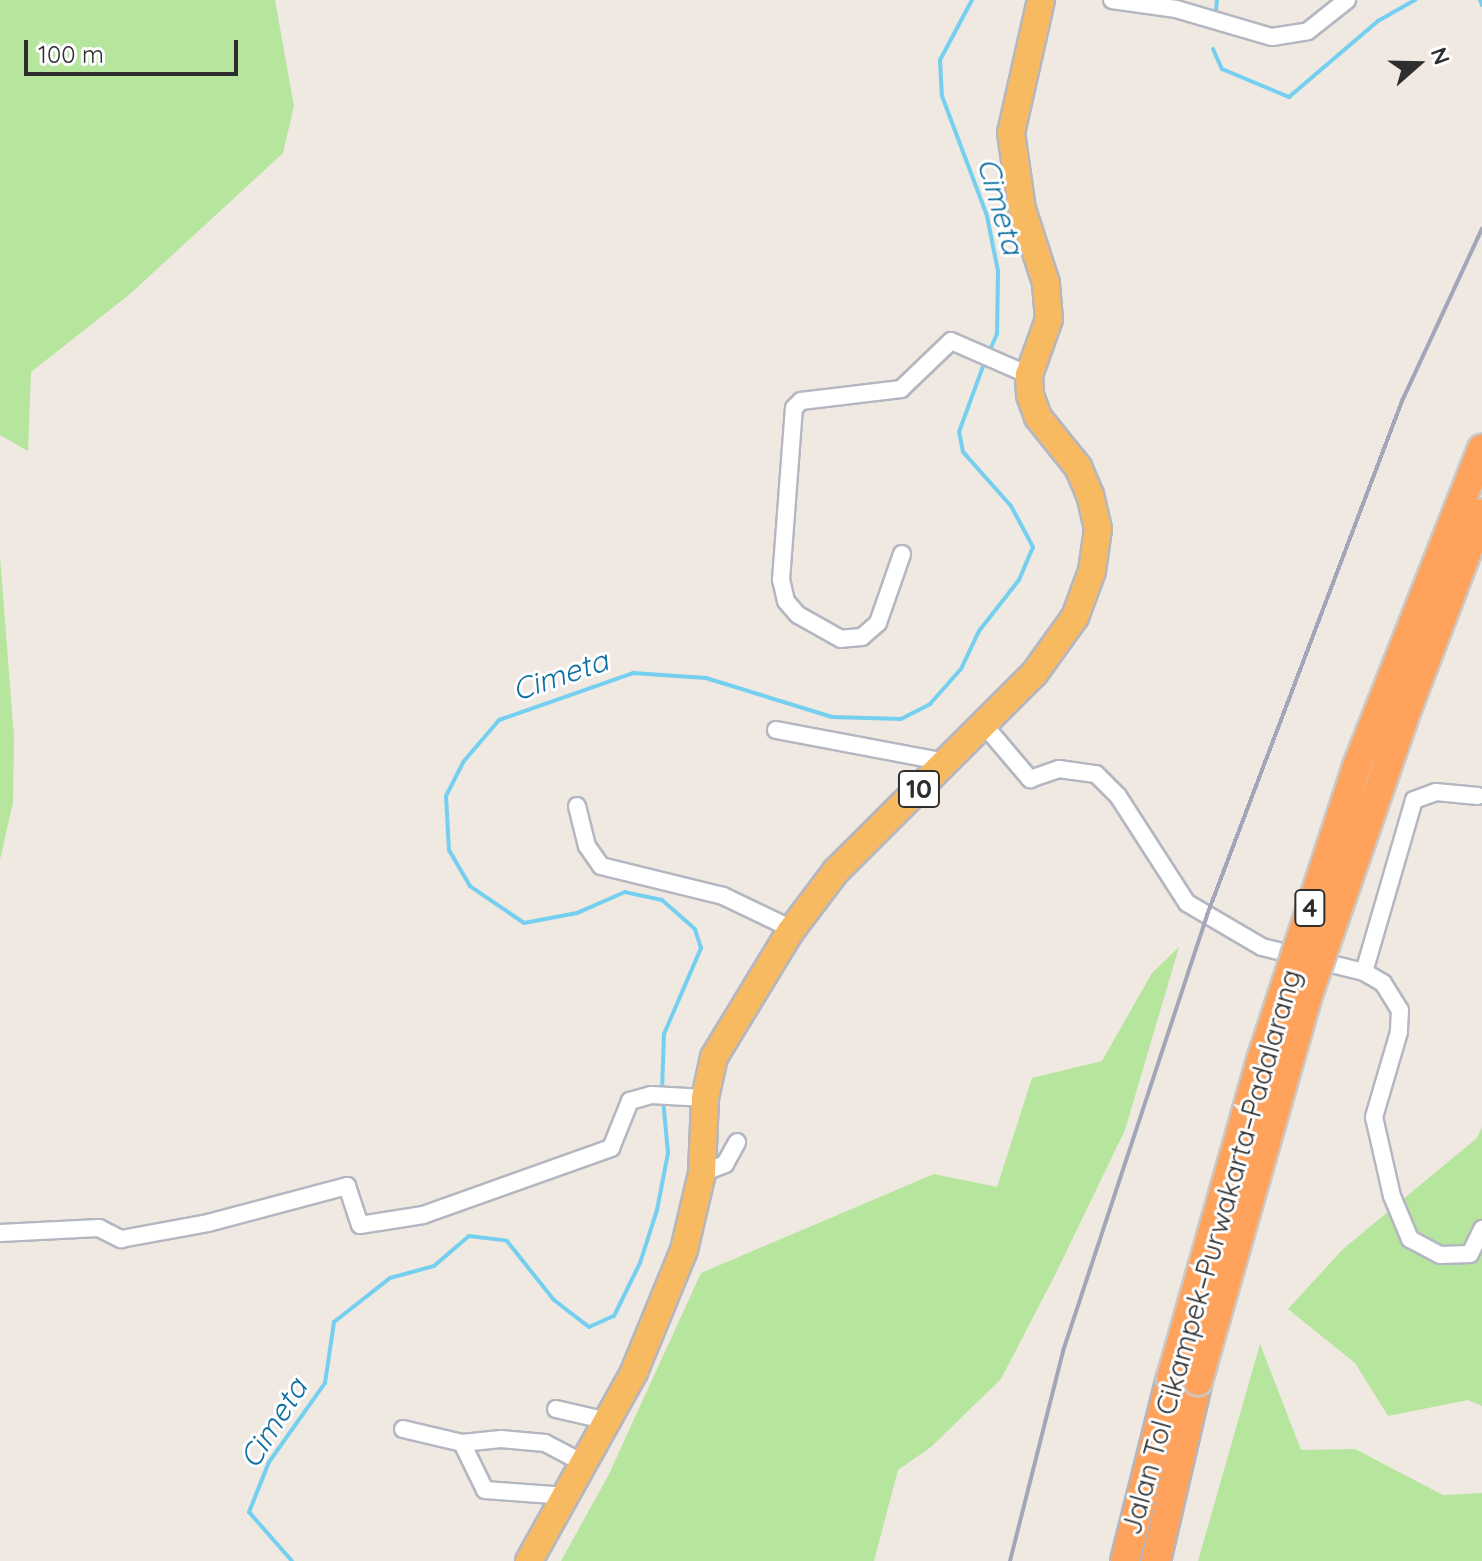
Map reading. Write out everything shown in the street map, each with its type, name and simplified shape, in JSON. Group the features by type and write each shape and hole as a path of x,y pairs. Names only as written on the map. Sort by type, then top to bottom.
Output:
{"highway":[{"path":"1019,370 1045,341 1047,295 1022,209 1011,133 1041,0"},
{"name":"10","path":"529,1561 585,1464 604,1420 634,1372 667,1293 702,1173 705,1098 714,1057 792,929 836,871 1034,674 1075,617 1098,541 1090,495 1078,467 1038,417 1019,370"},
{"name":"Jalan Tol Cikampek–Purwakarta–Padalarang","path":"1156,1561 1185,1380 1257,1074 1357,766 1482,449"},
{"name":"Jalan Tol Cikampek–Purwakarta–Padalarang","path":"1125,1561 1306,1001 1409,704 1482,513"}],"street":[{"path":"1112,0 1288,37 1315,27 1347,0"},
{"path":"902,554 878,623 862,637 841,639 798,615 786,601 781,580 791,416 801,401 901,389 939,348 951,341 970,346 1019,370"},
{"path":"985,726 1030,779 1059,769 1096,774 1118,796 1187,903 1262,947 1364,972 1383,983 1400,1010 1399,1032 1374,1117 1392,1196 1410,1239 1432,1252 1459,1258 1470,1254 1482,1229"},
{"path":"776,730 945,762"},
{"path":"1364,972 1414,800 1436,792 1478,796"},
{"path":"577,806 587,846 601,866 723,896 792,929"},
{"path":"0,1233 99,1228 121,1239 208,1223 347,1186 360,1225 423,1215 611,1148 630,1101 651,1095 705,1098"},
{"path":"702,1173 725,1164 737,1142"},
{"path":"556,1409 604,1420"},
{"path":"403,1429 462,1443 501,1439 545,1443 585,1464"},
{"path":"462,1443 485,1490 567,1496"}],"green space":[{"path":"0,0 275,0 294,106 283,153 130,294 31,372 28,451 0,435"},
{"path":"0,556 14,737 13,802 0,860"},
{"path":"1179,947 1125,1130 1055,1275 1001,1379 931,1447 898,1470 874,1561 561,1561 608,1476 701,1273 934,1174 997,1187 1032,1078 1102,1061 1152,973"},
{"path":"1482,1127 1482,1406 1468,1400 1388,1416 1355,1363 1288,1309 1343,1249 1477,1138"},
{"path":"1260,1344 1301,1450 1355,1449 1443,1495 1482,1493 1482,1561 1198,1561"}],"waterway":[{"name":"Cimeta","path":"972,0 940,60 942,96 987,216 998,271 997,334 989,352"},
{"path":"1216,11 1217,0"},
{"path":"1213,49 1222,69 1289,97 1378,21 1415,0"},
{"path":"1480,0 1482,5"},
{"name":"Cimeta","path":"662,1090 664,1034 701,948 695,929 662,900 625,892 577,913 524,923 470,886 449,850 446,796 464,761 499,720 633,673 706,678 832,717 901,719 930,704 961,669 979,631 1019,580 1033,547 1011,506 963,452 959,432 985,361"},
{"name":"Cimeta","path":"292,1561 249,1512 269,1462 325,1383 334,1322 390,1278 434,1266 469,1236 507,1241 554,1300 589,1327 614,1316 640,1263 657,1210 668,1153 663,1099"}],"railway":[{"path":"1010,1561 1064,1348 1207,915 1402,401 1482,229"}]}
